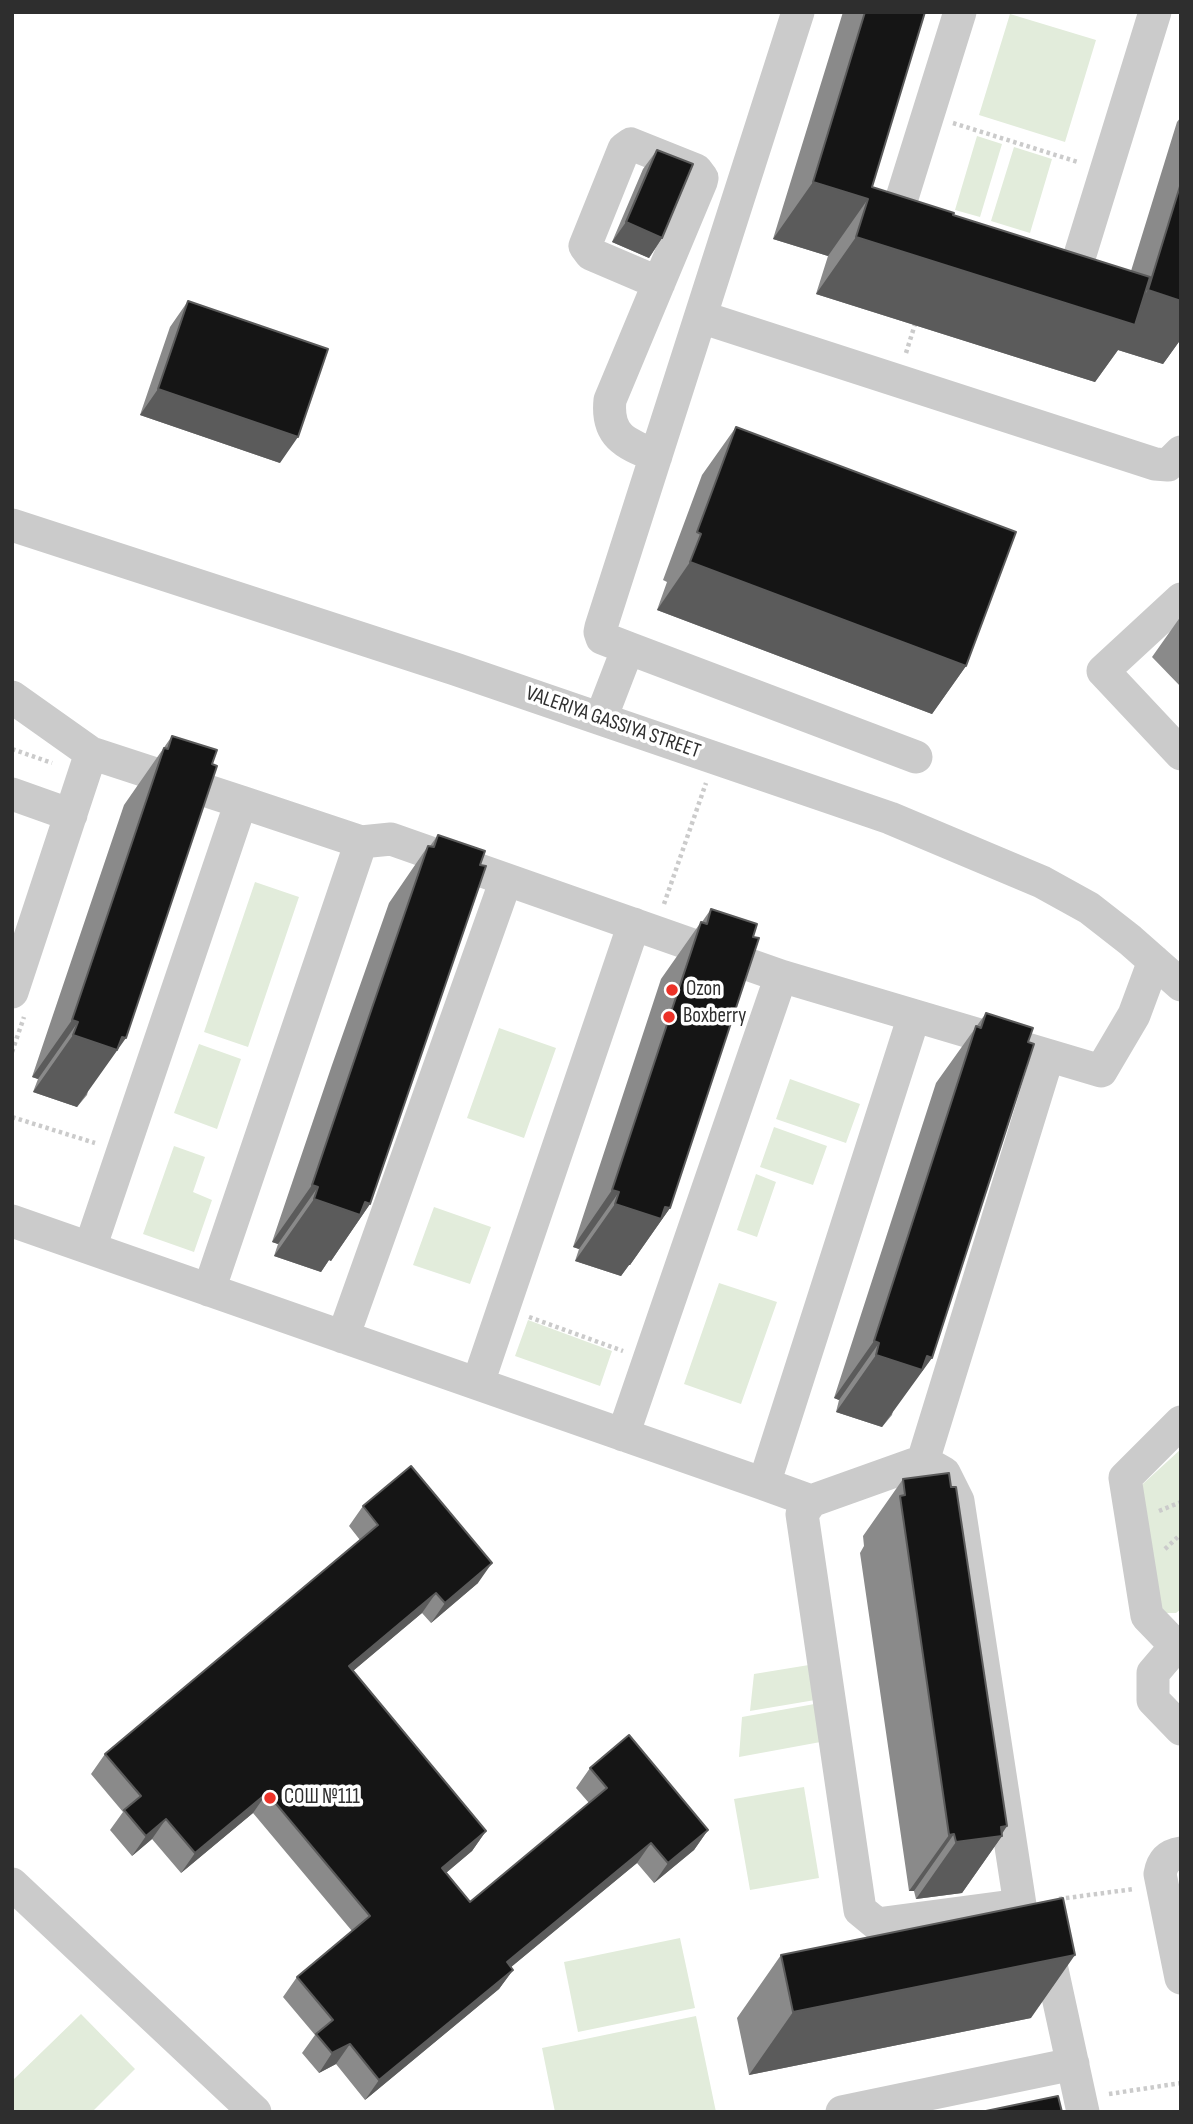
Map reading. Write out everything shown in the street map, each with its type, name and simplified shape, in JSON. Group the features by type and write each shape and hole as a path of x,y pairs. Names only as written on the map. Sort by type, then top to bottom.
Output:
{"street":[{"path":"798,12 600,632 602,638 916,757"},
{"path":"957,234 910,220 903,215 900,208 960,12"},
{"path":"1009,251 1062,267 1071,268 1076,264 1155,12"},
{"path":"656,456 628,445 615,432 608,415 610,400 701,183 700,173 636,145 627,145 585,246 591,254 659,283"},
{"path":"690,209 731,222"},
{"path":"701,317 1155,464 1168,465 1181,452"},
{"name":"VALERIYA GASSIYA STREET","path":"12,525 601,718 890,818 1042,882 1089,908 1181,985"},
{"path":"1181,599 1103,671 1181,754"},
{"path":"601,718 628,648"},
{"path":"12,697 91,753 361,842 391,839 781,976 1101,1071 1134,1015 1154,961"},
{"path":"12,992 91,753"},
{"path":"12,794 71,815"},
{"path":"90,1248 241,802"},
{"path":"209,1290 361,842"},
{"path":"343,1337 506,880"},
{"path":"478,1384 634,924"},
{"path":"623,1435 781,976"},
{"path":"764,1484 914,1016"},
{"path":"923,1461 1048,1056"},
{"path":"12,1220 811,1501"},
{"path":"1181,1422 1125,1478 1147,1616 1179,1646 1153,1673 1153,1700 1181,1729"},
{"path":"1020,1905 877,1924 860,1910 802,1514 811,1501 923,1461 944,1473 958,1501 1020,1905 1043,1930 1048,1942 1082,2105"},
{"path":"1181,1853 1167,1858 1161,1865 1160,1874 1181,1978"},
{"path":"12,1884 255,2112"},
{"path":"842,2112 1073,2064"}],"path":[{"path":"928,115 1106,171"},
{"path":"897,381 917,318"},
{"path":"12,1117 98,1144"},
{"path":"518,1313 631,1353"},
{"path":"1020,1905 1162,1885"},
{"path":"1082,2105 1181,2083"}],"green space":[{"path":"1010,14 1096,40 1065,142 979,115"},
{"path":"977,136 1002,144 980,217 955,210"},
{"path":"1014,147 1052,159 1030,233 991,221"},
{"path":"255,882 299,897 248,1047 204,1032"},
{"path":"499,1028 556,1048 524,1138 467,1118"},
{"path":"199,1044 241,1059 217,1129 174,1113"},
{"path":"790,1079 860,1104 846,1143 776,1119"},
{"path":"774,1127 827,1146 813,1185 760,1167"},
{"path":"174,1146 205,1157 193,1192 212,1200 194,1252 143,1234"},
{"path":"756,1174 776,1182 757,1237 737,1230"},
{"path":"434,1207 491,1227 470,1284 413,1265"},
{"path":"719,1283 777,1302 741,1404 684,1384"},
{"path":"528,1320 612,1351 600,1386 515,1356"},
{"path":"1181,1449 1181,1609 1176,1613 1162,1613 1133,1493"},
{"path":"815,1664 821,1699 750,1711 754,1674"},
{"path":"820,1703 826,1741 739,1757 742,1717"},
{"path":"804,1787 819,1878 750,1890 734,1799"},
{"path":"680,1938 695,2008 578,2032 564,1962"},
{"path":"81,2014 135,2069 92,2112 12,2112 12,2081"},
{"path":"696,2016 716,2112 555,2112 542,2048"}],"building":[{"path":"865,12 925,12 872,187 1150,277 1135,325 856,237 868,199 813,182"},
{"path":"657,150 693,164 662,238 626,222"},
{"path":"1181,183 1181,301 1148,290"},
{"path":"188,301 328,349 298,437 158,389"},
{"path":"736,427 1016,532 966,666 690,562 701,534 697,532"},
{"path":"172,736 217,750 212,764 217,766 126,1038 122,1037 117,1050 73,1035 78,1022 72,1020 164,748 168,749"},
{"path":"438,835 485,851 480,865 486,866 370,1204 365,1202 360,1215 314,1199 318,1187 312,1185 428,846 434,847"},
{"path":"711,909 757,924 753,937 759,938 670,1208 665,1207 661,1219 615,1204 619,1192 612,1190 701,922 707,924"},
{"path":"986,1013 1033,1028 1028,1042 1034,1044 932,1358 927,1356 922,1370 876,1355 879,1343 874,1341 976,1026 981,1028"},
{"name":"СОШ №111","path":"411,1466 492,1563 445,1603 436,1593 349,1666 486,1831 442,1868 470,1902 607,1788 590,1768 629,1735 708,1830 668,1863 651,1843 507,1962 513,1970 379,2080 350,2044 332,2053 316,2034 333,2020 297,1977 370,1916 267,1793 195,1853 166,1819 146,1836 124,1810 141,1796 105,1754 378,1525 363,1506"},
{"path":"949,1473 951,1487 956,1487 1007,1826 1001,1827 1002,1836 956,1842 954,1834 949,1835 900,1496 905,1495 903,1479"},
{"path":"1063,1898 1075,1955 793,2012 781,1955"},
{"path":"1058,2096 1062,2112 981,2112"}],"place":[{"name":"Ozon","path":"672,990"},
{"name":"Boxberry","path":"669,1017"},
{"name":"СОШ №111","path":"270,1798"}]}
